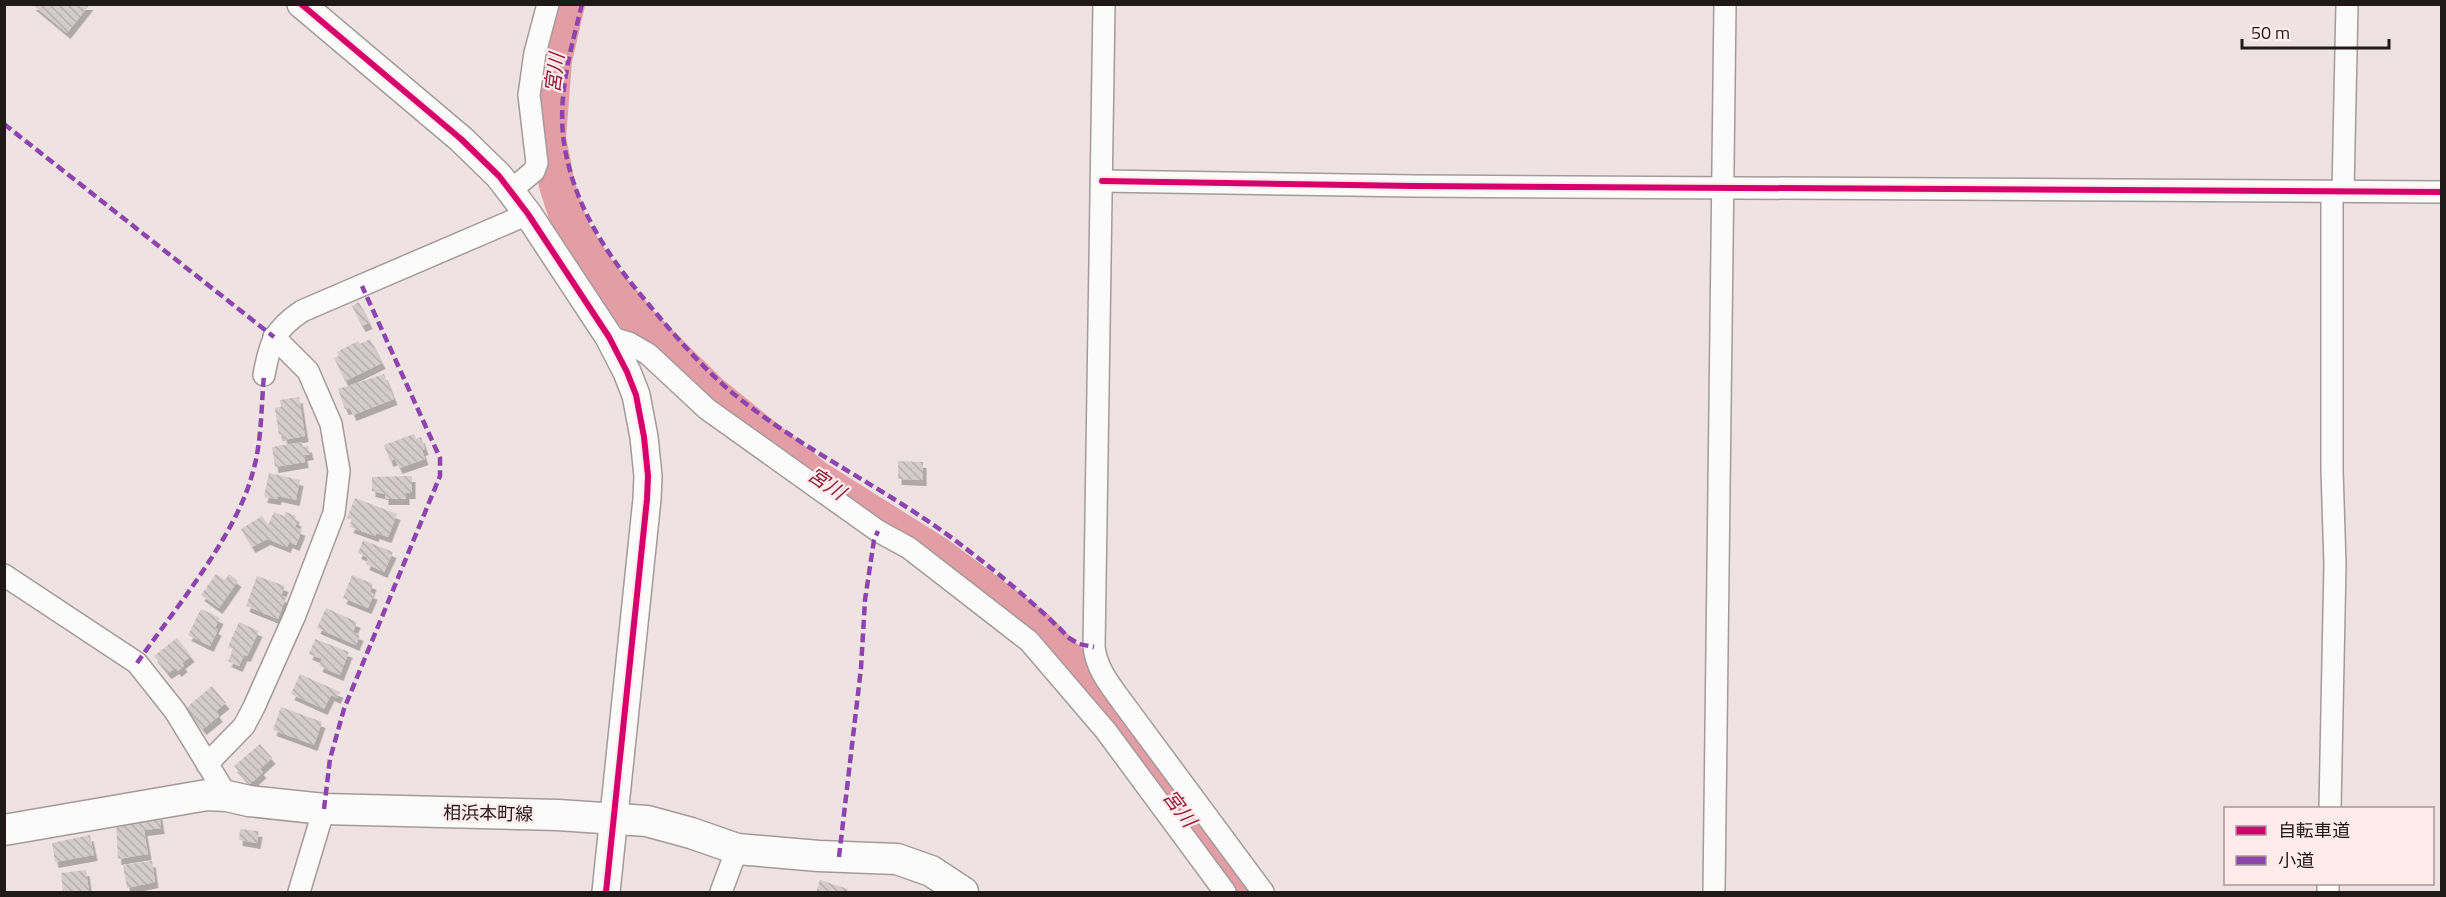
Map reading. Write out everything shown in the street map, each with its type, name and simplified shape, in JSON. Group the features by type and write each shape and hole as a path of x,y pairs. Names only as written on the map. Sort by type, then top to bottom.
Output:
{"main road":[{"name":"相浜本町線","path":"4,830 185,797 227,795 249,801 324,809 558,815 646,821 737,849 819,856 897,859 931,871 963,892"}],"street":[{"path":"301,4 461,139 499,176 528,214 609,337 636,395 648,476 606,892"},
{"path":"510,191 534,171 537,163 529,95 535,53 548,4"},
{"path":"1104,4 1094,647 1096,661 1100,671 1123,703 1263,892"},
{"path":"1714,892 1725,4"},
{"path":"2330,807 2335,564 2332,470 2338,191 2347,4"},
{"path":"1102,181 1414,186 2442,192"},
{"path":"264,375 274,337 284,324 303,311 528,214"},
{"path":"207,764 244,726 254,707 295,615 334,513 339,471 331,424 308,371 274,337"},
{"path":"609,337 629,343 648,354 707,409 878,531 909,548 1029,641 1106,731 1225,892"},
{"path":"4,575 136,663 176,711 227,795"},
{"path":"298,892 324,809"},
{"path":"721,892 737,849"}],"building":[{"path":"32,4 90,4 67,33"},
{"path":"359,302 369,323 362,326 352,306"},
{"path":"370,339 382,363 345,381 334,358 339,356 337,352 358,341 360,344"},
{"path":"384,374 394,399 353,415 350,408 345,409 338,389"},
{"path":"299,397 305,436 284,440 283,434 279,435 275,408 281,407 280,400"},
{"path":"414,434 416,439 421,437 425,459 399,468 395,459 390,461 384,445"},
{"path":"302,442 303,447 308,446 310,454 304,455 305,462 275,467 272,447"},
{"path":"898,461 923,462 923,480 898,479"},
{"path":"269,473 300,480 296,500 278,496 277,499 264,497"},
{"path":"412,476 412,493 406,493 406,499 385,499 385,494 372,491 372,477"},
{"path":"355,498 397,514 388,537 376,533 375,536 350,527 353,520 347,518"},
{"path":"274,512 284,516 286,512 296,516 295,519 298,521 295,527 302,530 296,545 289,542 287,547 267,539 252,547 241,529 262,516 268,525"},
{"path":"363,540 393,552 384,572 366,564 368,558 358,553"},
{"path":"216,574 225,580 229,574 238,581 219,608 201,595"},
{"path":"352,575 373,584 370,592 374,594 368,608 343,598"},
{"path":"257,576 285,586 281,596 286,597 278,619 246,606"},
{"path":"326,608 357,622 353,632 360,635 356,645 317,628"},
{"path":"201,609 220,618 215,628 218,630 210,646 188,635"},
{"path":"239,622 259,631 247,656 244,655 239,666 228,661 234,649 228,647"},
{"path":"177,638 191,656 182,663 184,666 178,671 176,668 168,673 154,656"},
{"path":"315,639 349,652 340,675 319,666 322,659 309,654"},
{"path":"300,674 340,692 337,698 331,695 324,709 291,694"},
{"path":"212,686 226,703 216,711 219,716 203,729 186,708"},
{"path":"281,707 322,722 314,745 273,730"},
{"path":"260,744 272,758 260,769 263,772 250,784 234,766"},
{"path":"159,814 161,828 144,830 148,854 118,859 116,822"},
{"path":"240,829 259,831 257,843 239,840"},
{"path":"90,835 94,855 55,862 52,843"},
{"path":"152,861 155,882 127,888 123,865"},
{"path":"86,870 89,892 63,892 61,873"},
{"path":"820,880 848,889 847,892 816,892"}],"waterway":[{"name":"宮川","path":"567,4 554,60 548,138 557,185 571,229 599,273 644,327 711,393 816,478 937,554 1038,629 1075,667 1244,892"}],"marked path":[{"path":"582,4 570,55 562,108 568,165 582,205 602,242 640,294 675,336 740,399 792,436 952,538 998,574 1069,638 1079,644 1094,647"},
{"path":"4,124 274,337"},
{"path":"324,809 330,759 344,709 440,476 440,458 362,286"},
{"path":"137,663 218,548 244,499 258,451 264,375"},
{"path":"839,857 861,668 865,600 874,540 878,531"}],"cycle path":[{"path":"301,4 461,139 499,176 528,214 609,337 636,395 644,437 648,476 647,499 606,892"},
{"path":"1102,181 1414,186 2442,192"}]}
